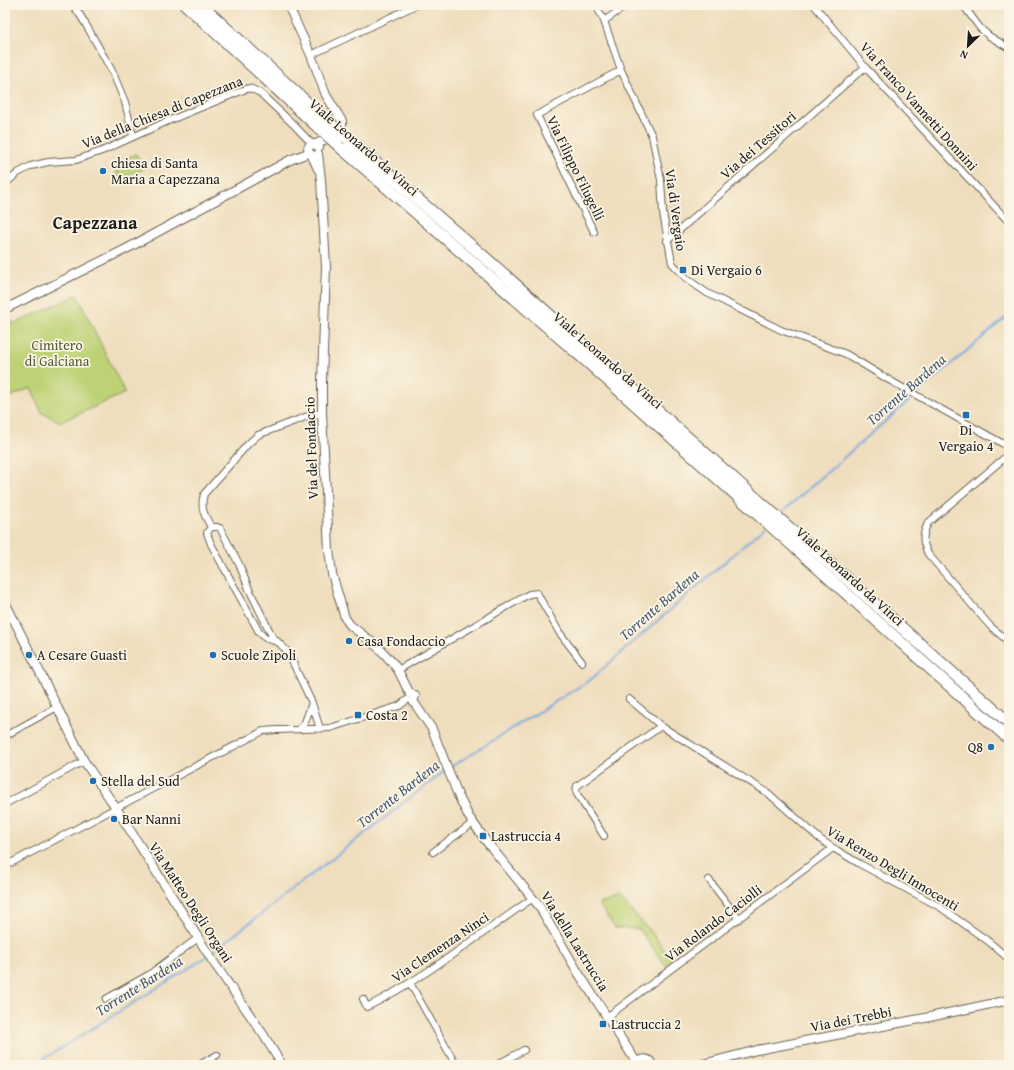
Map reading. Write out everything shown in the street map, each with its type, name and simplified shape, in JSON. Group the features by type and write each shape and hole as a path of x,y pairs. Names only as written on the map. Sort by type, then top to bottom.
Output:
{"highway":[{"name":"Viale Leonardo da Vinci","path":"186,5 324,126 348,140 496,267 1009,723"},
{"name":"Viale Leonardo da Vinci","path":"201,5 324,126 338,145 582,357 1009,739"}],"street":[{"path":"72,5 85,23 112,71 125,102 133,136"},
{"path":"5,310 128,248 290,160 313,150 340,128 342,120 326,95 311,55 288,5"},
{"path":"311,55 416,5"},
{"name":"Via di Vergaio","path":"596,5 604,21 621,70 652,136 661,180 663,213 672,263 687,279 706,293 781,330 846,354 889,380 1009,447"},
{"path":"604,21 627,5"},
{"name":"Via Franco Vannetti Donnini","path":"814,5 866,67 1009,222"},
{"path":"963,5 980,28 989,36 1009,48"},
{"name":"Via dei Tessitori","path":"667,241 866,67"},
{"name":"Via Filippo Filugelli","path":"594,232 537,115 621,70"},
{"name":"Via della Chiesa di Capezzana","path":"5,184 18,173 31,166 48,162 76,160 102,151 133,136 250,88 260,93 293,124 313,150"},
{"name":"Via del Fondaccio","path":"313,150 320,173 326,267 322,413 329,550 332,574 345,618 350,625 379,648 398,670 410,698 432,729 450,774"},
{"path":"211,527 202,508 204,494 248,444 258,435 271,429 308,416 322,413"},
{"path":"1009,454 928,523 923,533 924,546 928,554 990,626 1009,642"},
{"path":"211,527 220,528 225,536 269,629 277,642 287,651 291,659 312,703 320,729"},
{"path":"211,527 208,533 211,544 259,632 265,638 277,642"},
{"path":"398,670 529,594 537,593 559,632 582,662"},
{"name":"Via Matteo Degli Organi","path":"5,602 84,760 214,963 263,1034 282,1065"},
{"path":"259,632 266,632 269,629"},
{"path":"5,866 263,731 330,728 399,706 410,698"},
{"name":"Via Renzo Degli Innocenti","path":"629,700 661,726 768,793 820,839 833,848 940,908 988,941 1009,959"},
{"path":"300,729 305,722 312,703"},
{"path":"5,736 57,707"},
{"path":"604,836 577,794 576,786 661,726"},
{"path":"5,804 84,760"},
{"name":"Via della Lastruccia","path":"450,774 461,802 473,823 497,856 533,898 579,974 637,1064"},
{"path":"433,852 473,823"},
{"name":"Via Rolando Caciolli","path":"607,1017 833,848"},
{"path":"709,880 739,919"},
{"name":"Via Clemenza Ninci","path":"363,999 367,1008 390,996 533,898"},
{"path":"106,999 150,974 198,938"},
{"path":"410,983 456,1065"},
{"name":"Via dei Trebbi","path":"705,1064 757,1050 925,1018 1009,1000"},
{"path":"496,1065 524,1050"},
{"path":"198,1065 217,1055"},
{"path":"637,1064 643,1059 646,1059 650,1061 652,1065"}],"green space":[{"path":"136,154 143,169 120,179 113,165"},
{"name":"Cimitero di Galciana","path":"77,295 125,393 61,422 42,413 31,388 7,398 8,402 5,403 5,323 12,320 14,324"},
{"path":"620,898 656,938 672,961 666,966 639,929 615,928 599,904"}],"waterway":[{"name":"Torrente Bardena","path":"917,393 1009,315"},
{"name":"Torrente Bardena","path":"781,513 914,396"},
{"name":"Torrente Bardena","path":"449,768 590,680 765,527"},
{"name":"Torrente Bardena","path":"211,953 446,770"},
{"name":"Torrente Bardena","path":"34,1065 208,956"}],"place":[{"name":"chiesa di Santa Maria a Capezzana","path":"103,171"},
{"name":"Di Vergaio 6","path":"683,270"},
{"name":"Di Vergaio 4","path":"966,415"},
{"name":"Casa Fondaccio","path":"349,641"},
{"name":"A Cesare Guasti","path":"29,655"},
{"name":"Scuole Zipoli","path":"213,655"},
{"name":"Costa 2","path":"358,715"},
{"name":"Q8","path":"991,747"},
{"name":"Stella del Sud","path":"93,781"},
{"name":"Bar Nanni","path":"114,819"},
{"name":"Lastruccia 4","path":"483,836"},
{"name":"Lastruccia 2","path":"603,1024"}],"district":[{"name":"Capezzana","path":"95,223"}]}
